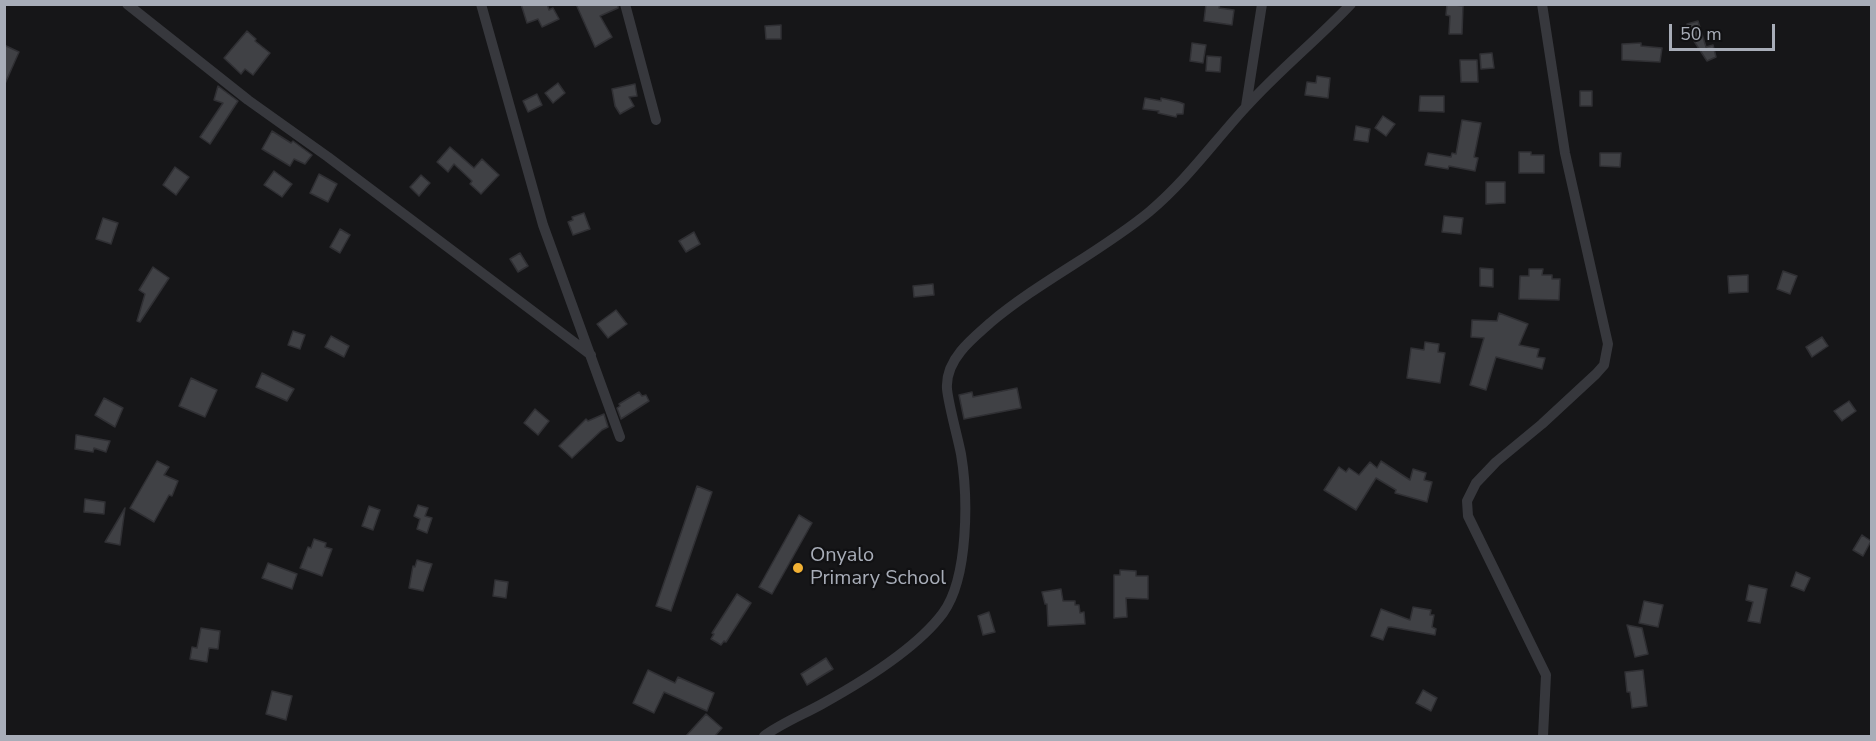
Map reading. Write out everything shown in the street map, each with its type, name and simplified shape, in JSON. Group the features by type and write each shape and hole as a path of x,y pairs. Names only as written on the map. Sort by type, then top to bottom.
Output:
{"street":[{"path":"127,4 248,100 328,157 591,355"},
{"path":"481,4 531,175 543,225 620,437"},
{"path":"625,4 656,120"},
{"path":"1246,106 1262,4"},
{"path":"764,736 862,680 906,649 944,612 958,576 966,512 961,457 947,389 948,374 960,352 1030,292 1119,234 1156,206 1195,168 1246,106 1351,4"},
{"path":"1542,4 1565,153 1608,344 1607,355 1604,364 1588,382 1496,462 1476,483 1470,493 1467,507 1468,516 1546,675 1543,736"}],"building":[{"path":"521,4 547,4 549,10 553,8 559,19 542,27 538,19 527,23"},
{"path":"576,4 618,4 618,8 600,16 612,37 595,47"},
{"path":"1206,4 1220,4 1219,8 1234,10 1232,25 1204,21"},
{"path":"1447,4 1463,6 1462,34 1449,34 1450,16 1446,15"},
{"path":"1698,21 1706,47 1713,45 1716,57 1707,61 1690,35 1687,24"},
{"path":"781,25 781,39 766,39 765,26"},
{"path":"247,31 270,53 253,75 245,69 241,74 224,58"},
{"path":"1192,43 1206,45 1203,63 1190,61"},
{"path":"1641,43 1641,46 1662,48 1660,62 1622,60 1622,44"},
{"path":"4,45 19,52 4,86"},
{"path":"1492,53 1494,68 1481,69 1480,54"},
{"path":"1207,56 1221,57 1220,72 1206,71"},
{"path":"1460,60 1477,60 1478,82 1461,82"},
{"path":"1317,76 1330,78 1328,98 1305,95 1307,82 1316,83"},
{"path":"558,83 565,93 553,103 545,93"},
{"path":"635,84 637,96 629,97 634,106 620,114 615,106 612,89"},
{"path":"218,86 238,101 210,144 200,137 223,103 214,100"},
{"path":"1580,91 1592,91 1592,106 1580,106"},
{"path":"537,94 542,105 528,112 523,101"},
{"path":"1420,96 1444,96 1444,112 1419,111"},
{"path":"1145,98 1161,101 1161,98 1184,104 1183,114 1177,114 1176,117 1158,113 1159,111 1143,109"},
{"path":"1383,116 1395,124 1386,136 1375,128"},
{"path":"1462,120 1481,123 1474,157 1478,158 1475,171 1449,166 1448,169 1425,165 1428,153 1451,157 1452,153 1456,154"},
{"path":"1356,126 1370,129 1368,142 1354,140"},
{"path":"272,131 291,143 293,141 312,155 305,164 294,159 290,166 262,149"},
{"path":"450,147 474,168 482,159 499,175 481,194 470,184 472,181 454,164 448,172 437,162"},
{"path":"1519,152 1544,155 1544,173 1519,173"},
{"path":"1600,153 1621,153 1620,167 1600,166"},
{"path":"175,167 189,177 176,195 163,185"},
{"path":"274,171 292,184 282,197 264,185"},
{"path":"319,174 337,184 328,202 310,193"},
{"path":"421,175 430,183 419,196 410,187"},
{"path":"1486,182 1505,182 1505,203 1486,204"},
{"path":"584,213 590,229 573,235 568,222 573,220 572,217"},
{"path":"1444,216 1463,218 1461,234 1442,232"},
{"path":"103,218 118,223 111,244 96,239"},
{"path":"340,229 350,235 340,253 330,247"},
{"path":"694,232 700,244 686,252 679,241"},
{"path":"520,253 528,266 518,272 510,259"},
{"path":"153,267 169,278 140,322 137,321 145,294 139,290"},
{"path":"1480,268 1493,269 1493,287 1480,286"},
{"path":"1529,269 1543,269 1542,275 1552,275 1552,279 1560,279 1559,300 1519,299 1520,276 1529,276"},
{"path":"1783,271 1797,276 1790,294 1777,289"},
{"path":"1748,275 1748,292 1729,293 1728,276"},
{"path":"933,284 934,295 914,297 913,286"},
{"path":"616,310 627,324 608,338 597,324"},
{"path":"1499,313 1528,324 1519,345 1539,349 1537,357 1545,358 1542,369 1496,357 1486,390 1470,385 1484,338 1471,337 1472,320 1497,321"},
{"path":"293,331 305,335 300,349 288,345"},
{"path":"331,336 349,346 344,357 325,347"},
{"path":"1822,337 1828,346 1812,357 1806,347"},
{"path":"1425,342 1439,344 1438,352 1445,353 1440,383 1407,378 1411,348 1424,350"},
{"path":"262,373 294,389 287,401 256,387"},
{"path":"191,378 217,390 205,417 179,406"},
{"path":"1017,388 1021,408 964,419 959,395 972,392 973,397"},
{"path":"639,392 642,396 646,395 649,401 621,419 617,408 619,404"},
{"path":"104,398 123,408 115,427 95,415"},
{"path":"1849,401 1856,411 1842,421 1834,411"},
{"path":"535,409 549,421 538,435 524,423"},
{"path":"604,414 608,427 572,458 559,446 586,419 588,421"},
{"path":"76,435 110,441 106,452 94,448 93,452 75,449"},
{"path":"157,461 169,467 164,475 178,481 172,496 169,495 154,522 130,508"},
{"path":"1381,461 1410,480 1413,469 1426,473 1424,480 1432,482 1427,502 1395,493 1396,490 1376,478 1356,510 1324,490 1339,467 1346,472 1349,468 1359,475 1370,462 1377,468"},
{"path":"697,486 712,492 671,611 656,606"},
{"path":"85,499 105,502 104,514 84,512"},
{"path":"418,505 428,508 425,516 432,518 427,533 417,529 420,519 414,516"},
{"path":"369,506 380,510 373,530 362,526"},
{"path":"125,508 120,545 105,542"},
{"path":"799,515 812,523 772,594 759,587"},
{"path":"1862,535 1871,541 1863,556 1853,550"},
{"path":"314,539 326,543 325,547 332,549 322,576 300,568 308,547 311,548"},
{"path":"417,560 432,564 423,591 409,588 413,566 415,567"},
{"path":"268,563 297,574 292,589 262,578"},
{"path":"1120,570 1136,571 1136,576 1148,576 1148,599 1126,598 1127,617 1114,618 1114,575 1120,575"},
{"path":"1796,572 1810,578 1804,591 1791,586"},
{"path":"495,580 508,582 506,598 493,596"},
{"path":"1749,585 1767,589 1760,623 1748,621 1753,602 1746,600"},
{"path":"1061,589 1063,601 1075,601 1075,605 1079,605 1080,613 1084,612 1085,624 1048,626 1047,604 1045,604 1042,592"},
{"path":"737,594 751,603 726,642 724,641 721,645 711,639 714,634 712,633"},
{"path":"1644,601 1663,605 1658,627 1639,623"},
{"path":"1413,607 1431,610 1430,615 1434,615 1432,627 1436,629 1435,635 1388,627 1383,640 1371,636 1381,609 1410,620"},
{"path":"989,612 995,632 983,635 978,616"},
{"path":"1627,625 1642,628 1648,654 1635,657"},
{"path":"201,628 220,631 218,649 209,648 207,662 190,659 192,647 197,648"},
{"path":"826,658 833,669 807,685 801,674"},
{"path":"648,670 675,683 678,677 714,693 707,711 664,692 654,713 633,703"},
{"path":"1643,670 1647,706 1632,708 1630,692 1627,692 1625,672"},
{"path":"1423,690 1437,698 1431,711 1416,703"},
{"path":"272,691 292,696 286,720 266,714"},
{"path":"706,714 722,728 715,736 686,736"}],"place":[{"name":"Onyalo Primary School","path":"798,568"}]}
